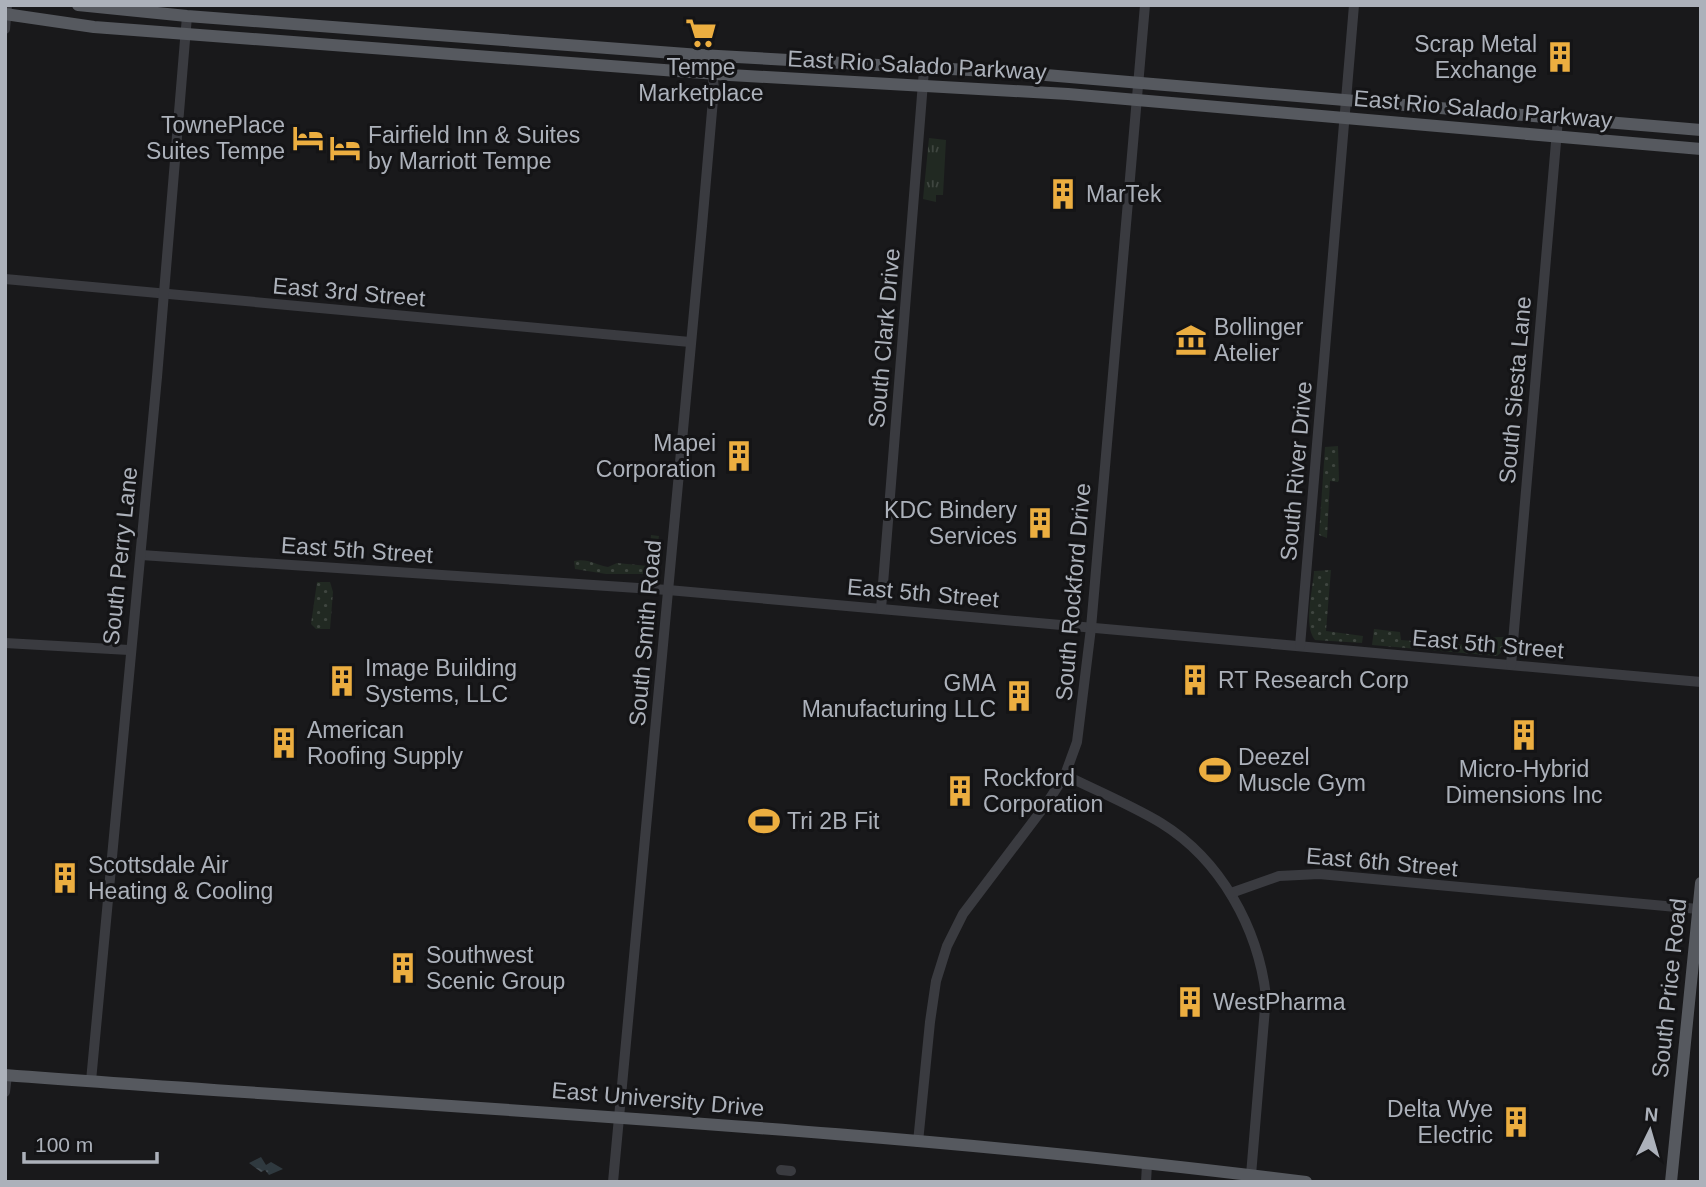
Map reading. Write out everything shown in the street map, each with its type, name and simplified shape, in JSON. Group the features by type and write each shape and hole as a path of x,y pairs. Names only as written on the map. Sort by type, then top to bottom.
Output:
{"main road":[{"name":"East Rio Salado Parkway","path":"78,5 187,16 716,56 1022,74 1701,130"},
{"name":"East Rio Salado Parkway","path":"6,11 94,27 715,74 924,88 1016,90 1701,149"},
{"name":"South Price Road","path":"1671,1182 1701,883"},
{"name":"East University Drive","path":"6,1075 619,1116 918,1142 1307,1182"}],"street":[{"name":"South Rockford Drive","path":"918,1142 936,981 947,946 962,914 1019,844 1065,775 1081,721 1145,5"},
{"name":"South River Drive","path":"1300,646 1354,5"},
{"path":"5,29 6,11"},
{"name":"South Perry Lane","path":"91,1081 109,913 129,650 141,555 187,16"},
{"name":"South Smith Road","path":"613,1182 716,56"},
{"name":"South Clark Drive","path":"881,609 924,70"},
{"name":"South Siesta Lane","path":"1511,665 1558,119"},
{"name":"East 3rd Street","path":"5,279 690,342"},
{"name":"East 5th Street","path":"141,555 668,590 1701,682"},
{"path":"5,643 129,650"},
{"path":"1065,775 1163,824 1193,848 1231,894 1253,938 1263,971 1266,996 1251,1175"},
{"name":"East 6th Street","path":"1231,894 1279,876 1319,874 1698,909"},
{"path":"5,1092 6,1075"},
{"path":"1146,1182 1147,1164"}],"green space":[{"path":"929,138 946,140 943,195 936,195 936,202 923,199"},
{"path":"1338,446 1339,480 1330,481 1327,538 1319,535 1325,447"},
{"path":"651,535 659,536 654,570 649,574 606,574 575,569 574,561 579,560 608,567 617,563 648,566"},
{"path":"1331,570 1326,631 1363,636 1362,643 1315,640 1311,634 1309,617 1314,571"},
{"path":"317,582 330,582 333,592 330,629 316,629 311,624"},
{"path":"1374,629 1400,632 1401,640 1466,645 1467,638 1504,637 1503,651 1497,656 1372,645"}],"water":[{"path":"261,1157 266,1165 271,1162 283,1169 269,1175 265,1170 261,1172 249,1163"}],"place":[{"name":"Tempe Marketplace","path":"701,33"},
{"name":"Scrap Metal Exchange","path":"1560,57"},
{"name":"TownePlace Suites Tempe","path":"308,138"},
{"name":"Fairfield Inn & Suites by Marriott Tempe","path":"345,148"},
{"name":"MarTek","path":"1063,194"},
{"name":"Bollinger Atelier","path":"1191,340"},
{"name":"Mapei Corporation","path":"739,456"},
{"name":"KDC Bindery Services","path":"1040,523"},
{"name":"RT Research Corp","path":"1195,680"},
{"name":"Image Building Systems, LLC","path":"342,681"},
{"name":"GMA Manufacturing LLC","path":"1019,696"},
{"name":"Micro-Hybrid Dimensions Inc","path":"1524,735"},
{"name":"American Roofing Supply","path":"284,743"},
{"name":"Deezel Muscle Gym","path":"1215,770"},
{"name":"Rockford Corporation","path":"960,791"},
{"name":"Tri 2B Fit","path":"764,821"},
{"name":"Scottsdale Air Heating & Cooling","path":"65,878"},
{"name":"Southwest Scenic Group","path":"403,968"},
{"name":"WestPharma","path":"1190,1002"},
{"name":"Delta Wye Electric","path":"1516,1122"}]}
